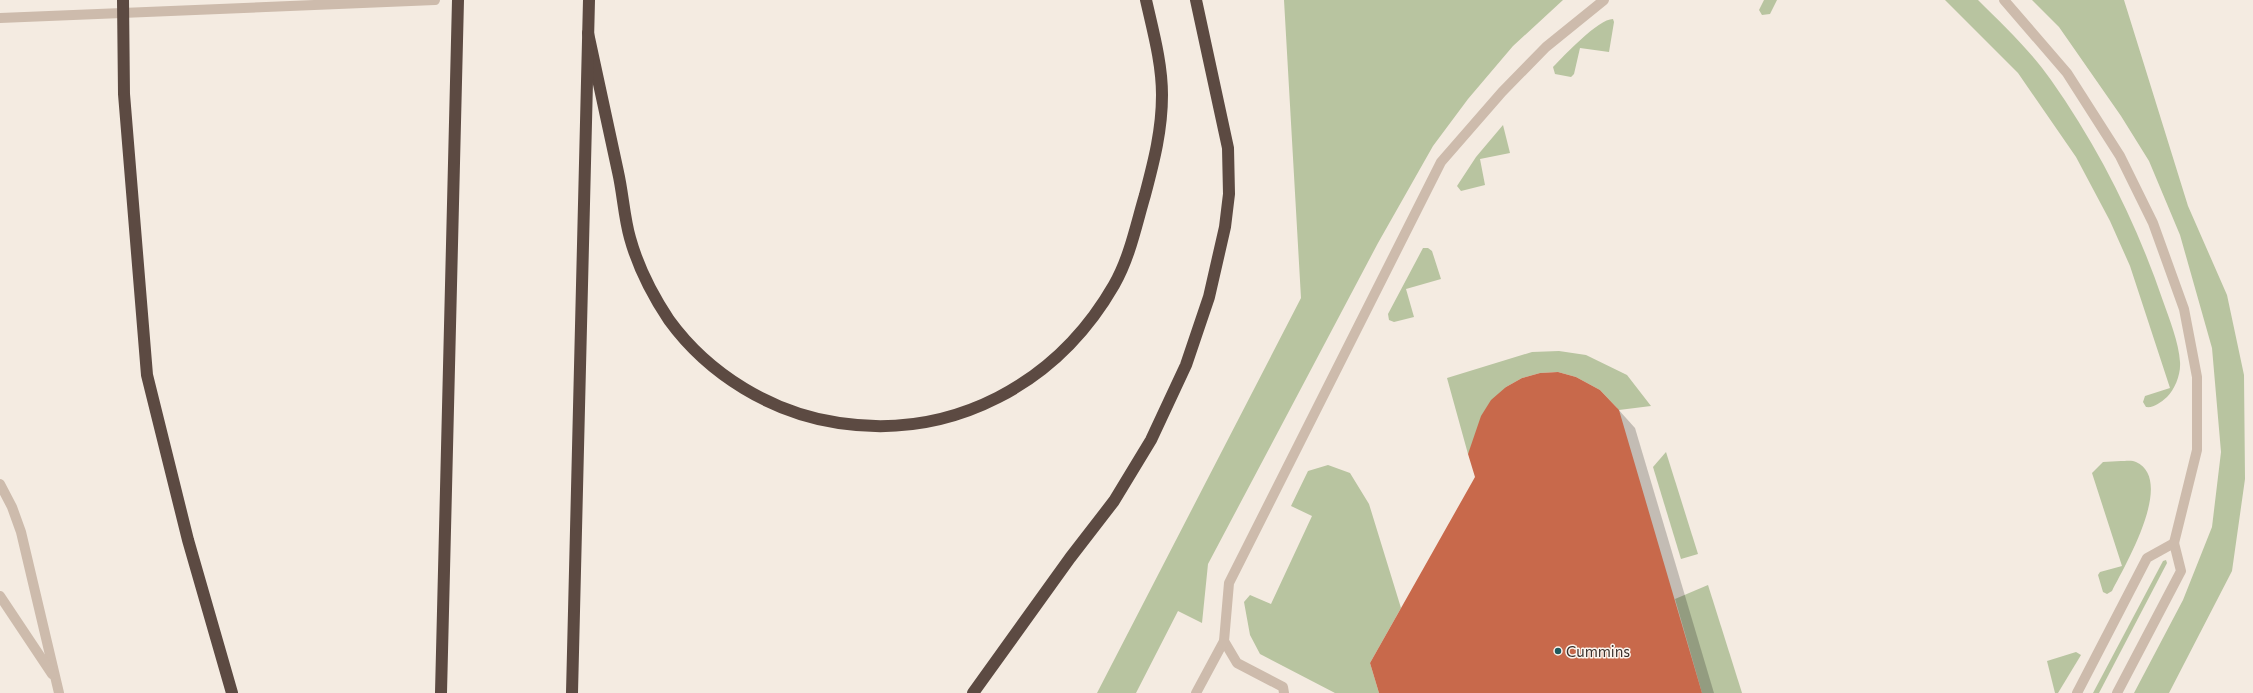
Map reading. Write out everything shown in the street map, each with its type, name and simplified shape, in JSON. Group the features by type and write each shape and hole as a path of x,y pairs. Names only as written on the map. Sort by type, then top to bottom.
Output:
{"highway":[{"path":"123,0 124,94 147,376 188,540 232,693"},
{"path":"441,693 458,0"},
{"path":"572,693 589,0"},
{"path":"588,34 621,185 630,239 646,281 670,320 696,351 734,383 778,406 816,419 853,425 906,426 950,417 985,405 1027,382 1060,355 1089,323 1115,283 1134,239 1159,143 1162,93 1157,46 1146,0"},
{"path":"973,693 1070,558 1114,501 1151,440 1186,365 1209,297 1225,227 1229,194 1228,148 1196,0"}],"street":[{"path":"0,18 435,0"},
{"path":"1196,693 1224,642 1229,583 1441,162 1502,92 1546,47 1604,0"},
{"path":"2004,0 2067,73 2120,156 2153,223 2184,309 2197,377 2197,450 2174,543 2181,571 2117,693"},
{"path":"0,484 12,507 21,532 59,693"},
{"path":"2077,693 2147,558 2174,543"},
{"path":"0,596 56,680"},
{"path":"1224,642 1237,663 1283,687 1284,693"}],"green space":[{"path":"1284,0 1563,0 1513,46 1468,99 1433,146 1378,243 1208,564 1202,623 1178,611 1136,693 1097,693 1301,298"},
{"path":"1764,0 1777,0 1770,14 1762,15 1759,10"},
{"path":"1945,0 1978,0 2026,49 2051,80 2085,132 2115,186 2141,243 2171,323 2178,347 2180,371 2177,381 2170,394 2157,405 2146,407 2143,402 2145,396 2170,388 2130,266 2110,221 2076,157 2018,73"},
{"path":"2032,0 2124,0 2188,206 2227,295 2244,375 2245,479 2232,571 2169,693 2134,693 2183,600 2212,527 2221,452 2212,348 2180,235 2149,161 2121,116 2059,27"},
{"path":"1613,19 1614,22 1609,52 1580,48 1574,74 1571,77 1555,74 1553,67 1573,47 1590,31"},
{"path":"1503,125 1510,153 1480,159 1485,185 1461,191 1457,186 1476,157"},
{"path":"1423,248 1428,248 1432,251 1441,279 1406,289 1414,317 1394,322 1389,320 1388,314"},
{"path":"1559,351 1586,355 1627,375 1651,406 1619,410 1600,390 1576,377 1558,372 1540,373 1522,378 1506,387 1468,454 1447,378 1532,352"},
{"path":"1666,452 1698,554 1681,559 1653,467"},
{"path":"2135,461 2147,472 2151,486 2149,504 2144,524 2135,544 2112,591 2107,594 2103,592 2098,575 2100,572 2122,566 2092,473 2103,462"},
{"path":"1328,465 1350,473 1369,504 1401,608 1370,663 1379,693 1335,693 1260,654 1250,635 1244,602 1250,595 1271,604 1312,516 1291,506 1308,471"},
{"path":"2166,560 2167,563 2099,693 2093,693 2163,561"},
{"path":"1708,585 1742,693 1702,693 1675,599"},
{"path":"2076,652 2081,655 2058,693 2055,693 2047,661"}],"building":[{"path":"1558,372 1576,377 1600,390 1619,410 1702,693 1379,693 1370,663 1475,477 1468,454 1481,416 1491,400 1506,387 1522,378 1540,373"}],"place":[{"name":"Cummins","path":"1558,651"}]}
